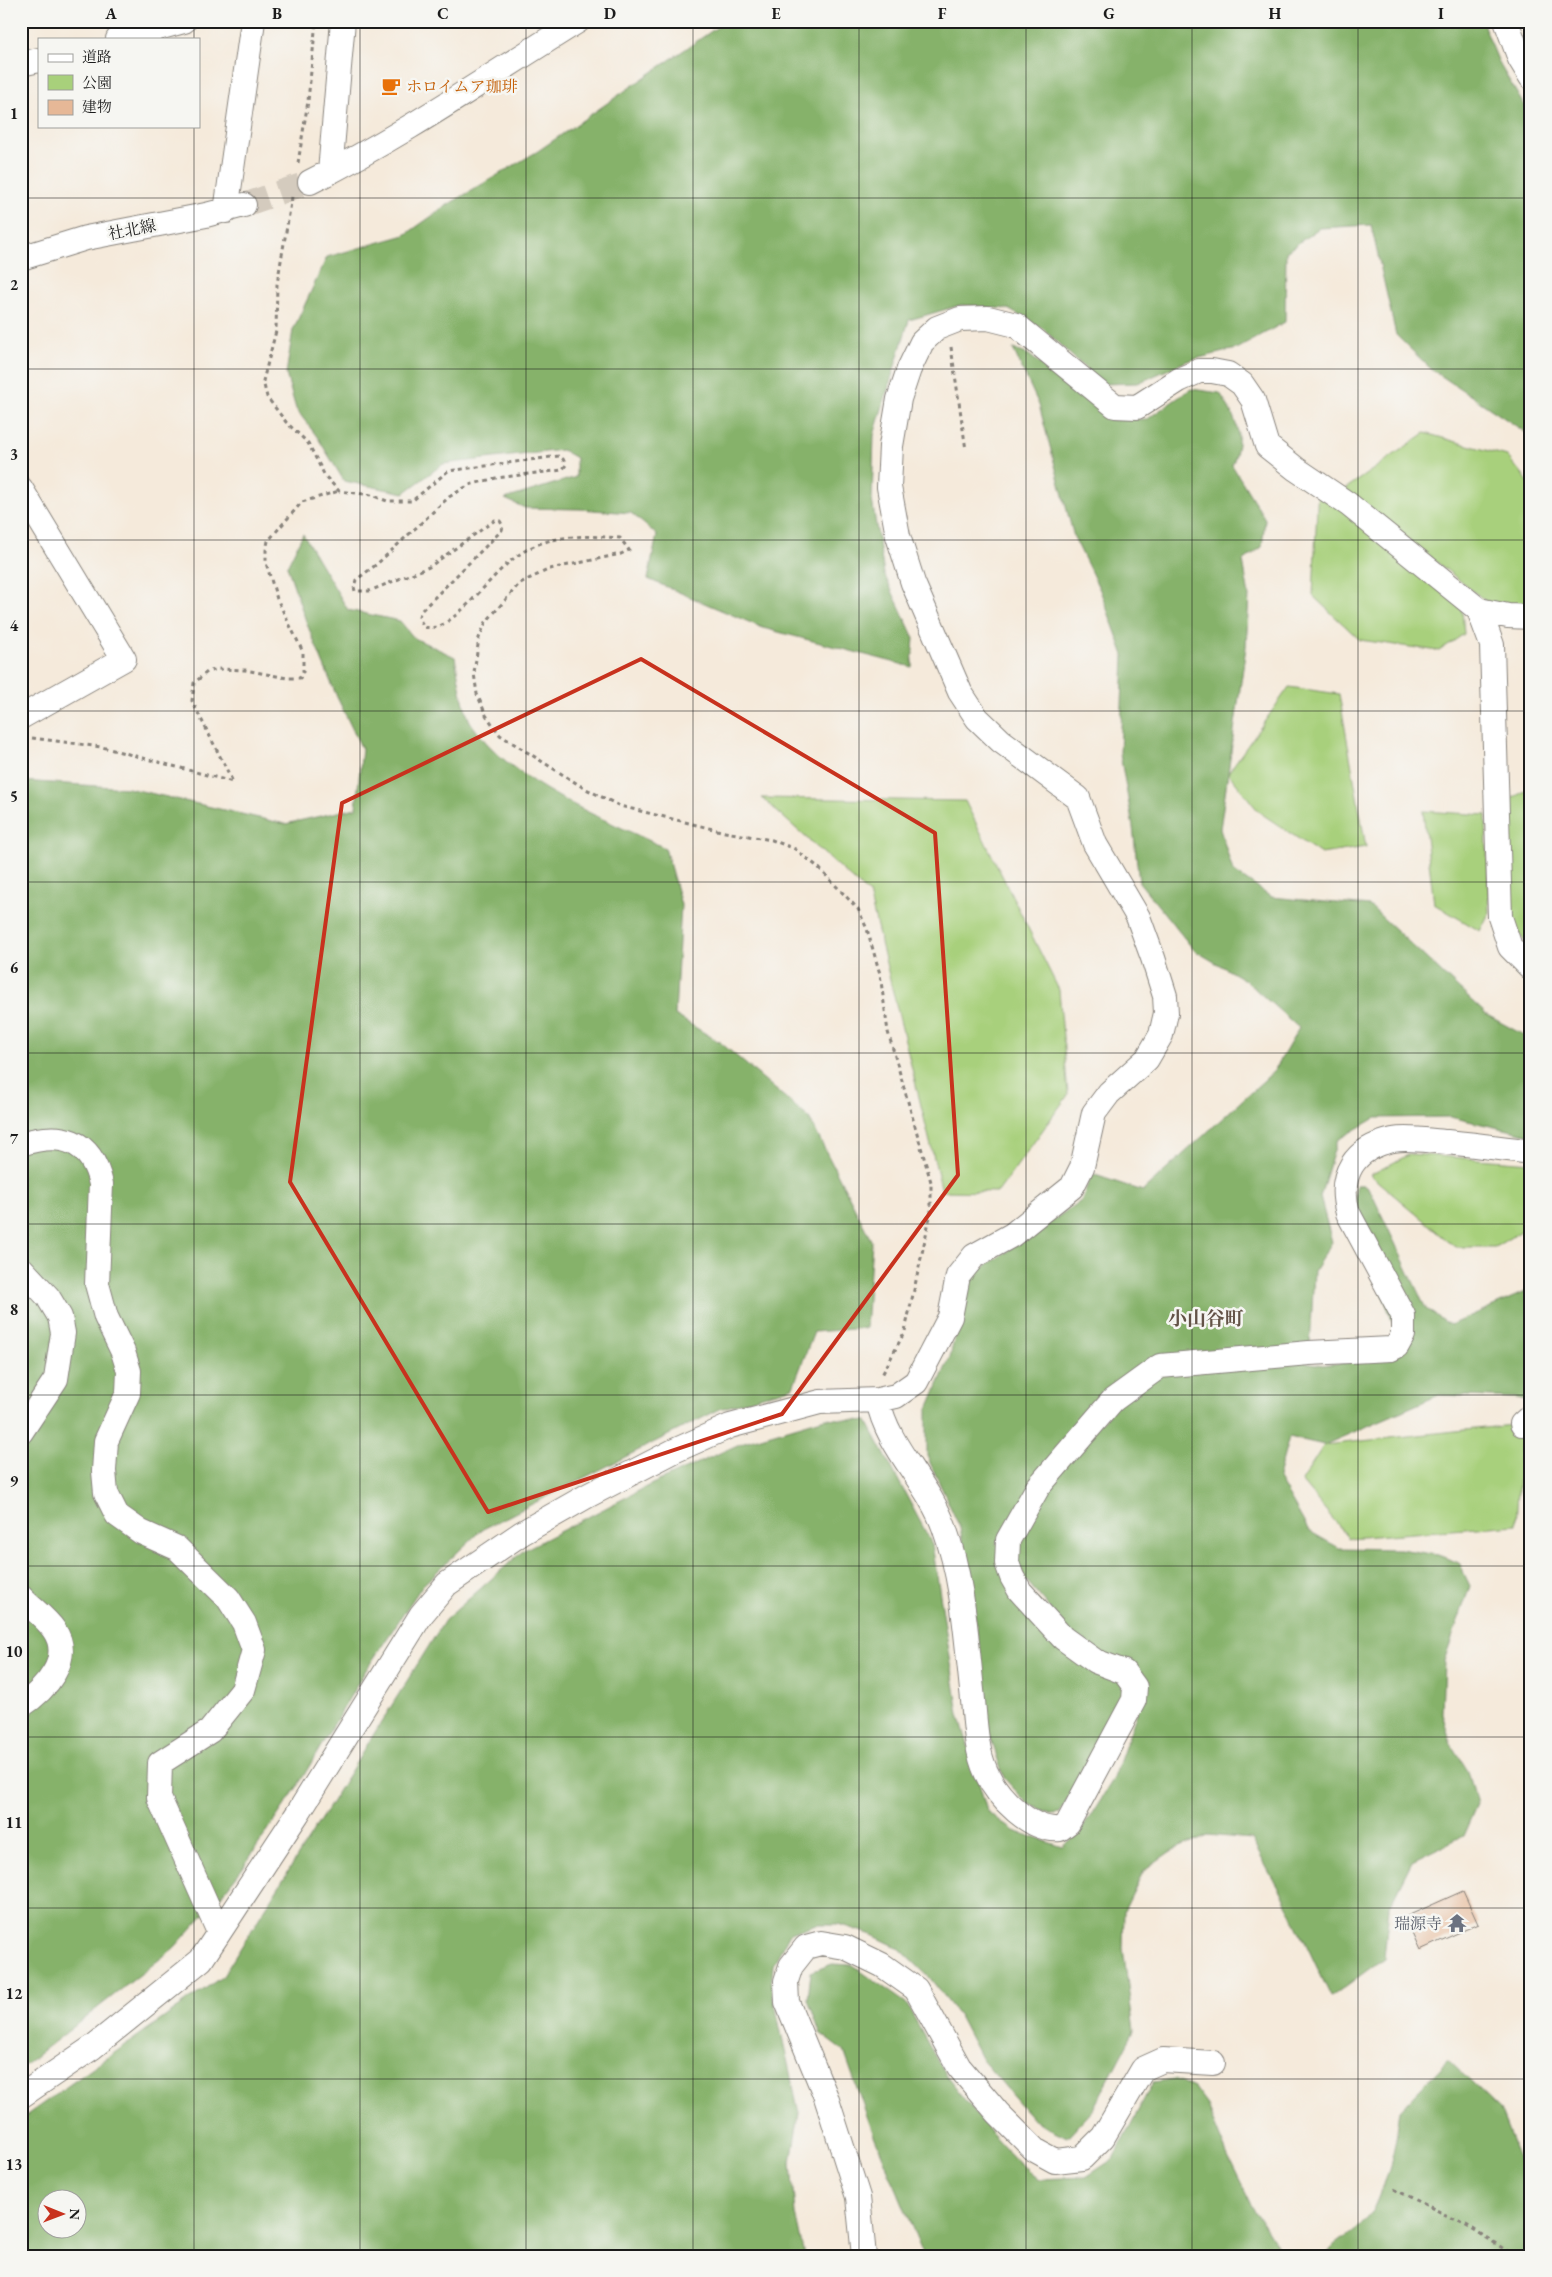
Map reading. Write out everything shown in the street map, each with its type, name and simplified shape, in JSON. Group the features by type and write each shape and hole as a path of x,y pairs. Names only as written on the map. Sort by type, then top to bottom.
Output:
{"street":[{"path":"122,38 184,21"},
{"name":"社北線","path":"21,258 86,238 235,208 253,21"},
{"path":"307,179 343,21"},
{"path":"307,179 388,140 578,21"},
{"path":"1506,21 1527,65"},
{"path":"21,64 38,60"},
{"path":"21,2096 93,2046 201,1960 298,1813 421,1615 447,1584 522,1533 587,1496 674,1451 730,1426 820,1402 878,1400 896,1396 916,1382 950,1316 958,1276 974,1256 1012,1235 1072,1187 1082,1167 1094,1113 1108,1092 1147,1059 1161,1035 1166,1013 1165,996 1138,917 1095,844 1078,798 1055,779 1001,741 977,718 960,692 913,583 898,536 889,487 891,446 899,399 909,369 922,342 937,328 960,319 988,318 1016,325 1115,406 1137,407 1180,380 1199,371 1228,374 1242,384 1253,400 1267,446 1296,469 1348,504 1479,610 1508,616 1531,617"},
{"path":"21,489 124,659 26,727"},
{"path":"1479,610 1492,644 1500,917 1510,947 1531,968"},
{"path":"21,1144 40,1138 60,1137 77,1143 90,1156 97,1168 101,1184 98,1284 106,1317 123,1352 128,1371 128,1393 106,1441 104,1471 106,1493 117,1515 141,1532 177,1548 228,1598 244,1623 254,1650 243,1690 210,1731 160,1763 160,1798 218,1932"},
{"path":"878,1400 880,1414 887,1429 918,1478 944,1525 963,1604 975,1722 979,1749 986,1772 1005,1801 1038,1827 1060,1829 1068,1823 1134,1700 1135,1687 1124,1672 1095,1661 1063,1638 1020,1591 1012,1577 1007,1563 1008,1540 1038,1487 1114,1400 1160,1366 1310,1353 1391,1350 1397,1346 1403,1335 1403,1315 1348,1213 1344,1199 1346,1174 1353,1162 1368,1150 1394,1140 1428,1140 1531,1152"},
{"path":"21,1268 48,1297 60,1317 63,1333 56,1379 21,1432"},
{"path":"21,1597 54,1629 60,1643 61,1661 50,1680 21,1706"},
{"path":"864,2256 858,2197 826,2097 787,2002 786,1981 791,1966 806,1946 821,1943 846,1947 882,1965 916,1988 959,2067 998,2112 1035,2150 1055,2161 1082,2158 1103,2137 1143,2069 1163,2060 1213,2063"}],"path":[{"path":"316,21 308,101 307,179 277,284 276,331 263,381 267,397 286,422 308,443 325,476 339,491"},
{"path":"947,324 966,450"},
{"path":"26,727 233,782 192,701 194,683 206,672 218,669 245,670 287,678 300,678 303,672 303,652 276,599 266,564 266,550 268,541 302,502 339,491 371,495 387,502 412,501 448,471 559,456 563,458 566,465 562,470 496,478 469,485 449,498 377,564 356,580 355,591 369,591 429,567 495,520 500,521 503,526 502,530 421,611 419,616 423,627 435,628 445,624 513,557 534,546 576,535 620,538 629,550 621,554 574,563 535,575 520,583 486,622 479,638 474,673 477,694 486,715 500,735 528,755 584,788 620,806 725,832 772,840 795,849 818,867 858,909 867,929 880,974 888,1032 931,1182 931,1212 919,1275 905,1331 880,1379 878,1400"},
{"path":"1394,2189 1470,2227 1515,2256"}],"highlighted area":[{"path":"641,659 935,833 958,1175 782,1414 488,1512 290,1182 342,803"}],"green space":[{"path":"726,21 1482,21 1500,65 1531,117 1531,436 1431,369 1396,335 1371,225 1319,228 1286,252 1285,322 1236,349 1187,361 1138,383 1102,384 1043,329 1008,309 961,305 909,320 874,435 872,500 884,574 914,638 912,667 763,628 648,579 657,535 631,513 580,509 525,508 505,499 576,477 576,458 562,450 443,464 404,493 344,481 318,438 296,409 286,374 293,330 327,257 405,235 449,204 538,151"},
{"path":"1013,349 1029,355 1112,420 1147,419 1191,389 1220,393 1237,428 1238,445 1232,465 1265,519 1262,547 1243,561 1249,596 1246,647 1220,829 1233,871 1271,897 1370,906 1487,1015 1531,1039 1531,1135 1450,1117 1375,1118 1337,1140 1320,1197 1332,1242 1314,1271 1310,1347 1159,1362 1110,1396 1001,1564 1128,1689 1060,1813 1052,1814 1028,1804 1004,1778 990,1736 973,1600 960,1528 927,1456 927,1411 950,1357 968,1278 1081,1201 1092,1174 1143,1191 1274,1071 1299,1028 1245,980 1194,950 1139,882 1133,827 1120,754 1124,655 1100,590 1074,537 1039,405"},
{"path":"1425,433 1507,456 1531,485 1531,604 1488,603 1345,489"},
{"path":"1318,484 1462,610 1464,634 1439,651 1360,640 1313,596"},
{"path":"303,534 348,610 400,621 414,638 455,657 468,717 488,745 534,782 559,797 665,848 681,905 675,1015 721,1043 809,1118 872,1242 866,1328 814,1332 793,1387 720,1409 481,1530 422,1586 364,1673 297,1787 242,1869 221,1896 174,1948 21,2068 21,781 128,788 285,824 356,808 362,749 337,697 307,624 287,566"},
{"path":"1289,687 1339,694 1366,847 1321,854 1259,812 1228,773"},
{"path":"1531,788 1531,949 1510,923 1508,800"},
{"path":"762,798 965,801 1059,990 1068,1095 998,1192 942,1191 869,894"},
{"path":"1423,811 1486,815 1489,913 1480,931 1434,904"},
{"path":"1410,1154 1531,1163 1531,1225 1495,1247 1455,1247 1370,1175"},
{"path":"1356,1185 1363,1185 1370,1190 1426,1309 1450,1325 1527,1291 1531,1298 1531,1401 1517,1398 1439,1395 1324,1445 1289,1437 1278,1477 1309,1531 1339,1548 1400,1549 1438,1555 1459,1563 1470,1586 1444,1661 1442,1713 1451,1744 1468,1771 1477,1804 1463,1836 1412,1861 1389,1907 1384,1958 1331,1997 1290,1910 1251,1839 1208,1835 1171,1851 1144,1870 1124,1911 1123,1948 1134,2031 1093,2109 1067,2137 1036,2122 982,2060 959,2016 930,1978 899,1948 872,1935 838,1924 817,1924 790,1933 773,1965 771,1987 799,2113 791,2163 795,2213 804,2256 21,2256 21,2119 223,1976 445,1620 524,1550 650,1485 744,1442 825,1418 867,1421 932,1544 959,1714 987,1811 1014,1831 1063,1847 1079,1834 1114,1778 1140,1704 1099,1651 1071,1633 1025,1579 1015,1557 1018,1541 1041,1491 1117,1404 1161,1372 1299,1361 1323,1365 1393,1357 1403,1352 1355,1216"},
{"path":"1522,1424 1516,1525 1349,1538 1301,1481 1324,1445"},
{"path":"832,1964 852,1965 906,2003 947,2077 989,2131 1018,2162 1039,2179 1086,2177 1113,2159 1153,2082 1175,2079 1194,2088 1206,2104 1228,2157 1251,2204 1283,2256 924,2256 873,2133 844,2051 820,2033 808,1999 811,1972"},
{"path":"1448,2060 1500,2110 1531,2190 1531,2256 1322,2256 1356,2230 1374,2210 1389,2171 1400,2110"}],"building":[{"path":"1463,1891 1478,1924 1420,1950 1405,1917"}],"tunnel":[{"path":"244,205 310,182"}],"place":[{"name":"ホロイムア珈琲","path":"391,86"},
{"name":"瑞源寺","path":"1457,1923"}],"district":[{"name":"小山谷町","path":"1206,1318"}]}
